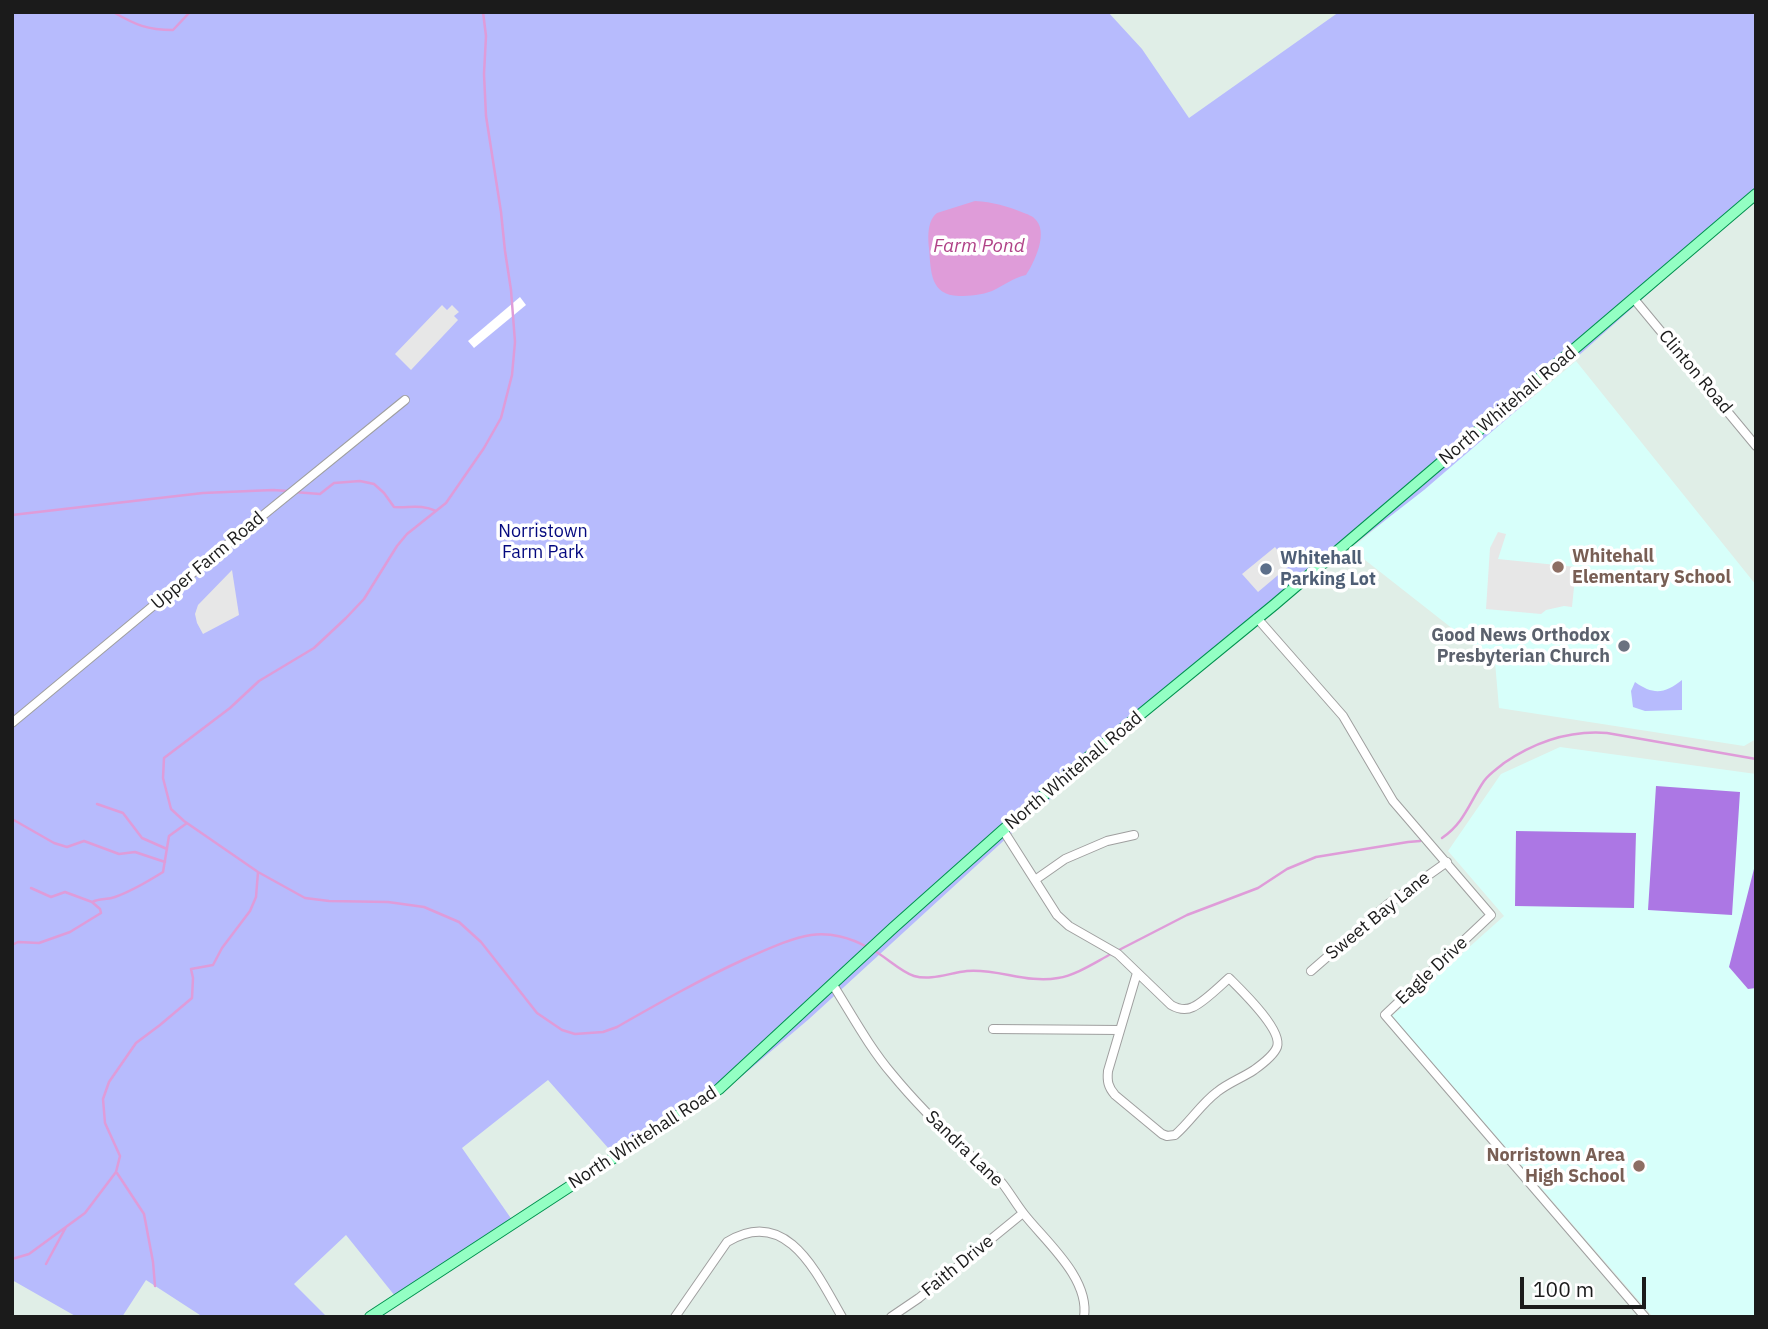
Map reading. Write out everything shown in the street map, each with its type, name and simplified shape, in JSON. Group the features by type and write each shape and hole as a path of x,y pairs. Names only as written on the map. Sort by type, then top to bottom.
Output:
{"main road":[{"name":"North Whitehall Road","path":"370,1317 719,1089 854,963 1091,754 1114,738 1274,605 1756,194"}],"street":[{"name":"Clinton Road","path":"1634,299 1756,446"},
{"name":"Upper Farm Road","path":"12,723 405,400"},
{"name":"Eagle Drive","path":"1257,618 1334,704 1393,801 1491,915 1385,1015 1645,1317"},
{"path":"1003,830 1057,915 1069,926 1118,954 1138,972 1164,999 1178,1009 1193,1008 1229,978 1269,1023 1278,1038 1274,1053 1255,1069 1216,1093 1175,1135 1162,1134 1110,1088 1107,1080 1138,972"},
{"path":"1035,880 1065,859 1107,841 1134,835"},
{"name":"Sweet Bay Lane","path":"1311,971 1388,904 1447,862"},
{"name":"Sandra Lane","path":"833,985 889,1071 917,1104 1002,1184 1062,1258 1077,1280 1084,1299 1084,1317"},
{"path":"993,1029 1120,1030"},
{"name":"Faith Drive","path":"891,1317 919,1298 1023,1213"},
{"path":"675,1317 722,1247 736,1237 751,1232 777,1234 794,1245 810,1263 842,1317"}],"shaded area":[{"path":"442,305 447,310 452,305 459,312 454,316 458,320 411,370 395,354"},
{"name":"Whitehall Elementary School","path":"1576,361 1756,585 1756,739 1744,746 1499,708 1495,662 1351,549"},
{"path":"1498,532 1506,534 1498,559 1576,567 1572,607 1546,610 1541,614 1486,609 1490,548"},
{"name":"Whitehall Parking Lot","path":"1275,547 1279,552 1285,547 1290,553 1285,558 1290,565 1258,592 1242,574"},
{"path":"232,570 239,615 203,634 195,614 198,605"},
{"name":"Norristown Area High School","path":"1560,747 1756,774 1756,1317 1653,1317 1392,1016 1504,916 1448,851 1501,774"},
{"path":"1656,786 1740,792 1732,915 1648,910"},
{"path":"1516,831 1636,833 1634,908 1515,906"},
{"path":"1756,861 1756,988 1748,989 1729,967"}],"green space":[{"name":"Norristown Farm Park","path":"12,12 1108,12 1142,49 1189,118 1339,12 1756,12 1756,198 1424,490 1288,596 1147,715 1023,823 809,1019 736,1081 617,1158 548,1080 462,1148 517,1227 395,1296 346,1235 294,1284 327,1317 203,1317 146,1280 122,1317 77,1317 12,1280"},
{"path":"1682,680 1682,710 1645,711 1633,707 1631,691 1635,682 1653,691 1659,691"}],"water":[{"name":"Farm Pond","path":"975,201 1006,206 1034,217 1041,231 1039,247 1026,275 992,291 976,295 949,295 937,287 934,281 928,239 930,225 937,213"}],"pier":[{"path":"520,297 526,305 474,348 468,341"}],"waterway":[{"path":"113,12 142,26 173,30 190,12"},
{"path":"483,12 486,36 486,116 501,212 515,342 512,375 501,418 446,503 407,534 364,599 346,618 314,648 259,681 230,708 164,758 163,778 171,809 258,872 305,898 388,902 424,907 459,922 481,942 537,1013 562,1030 575,1034 603,1032 617,1027 712,975 794,939 818,934 833,935 867,947"},
{"path":"294,492 320,494 334,483 360,481 374,484 394,507 420,507 436,511"},
{"path":"12,515 203,493 288,491"},
{"path":"1442,838 1461,819 1484,781 1493,772 1528,749 1553,739 1579,733 1607,733 1756,759"},
{"path":"97,804 123,813 142,838 167,849"},
{"path":"12,819 54,843 67,847 84,841 119,854 135,852 165,862"},
{"path":"12,945 18,942 39,943 70,932 101,913 92,902 121,895 163,872 169,836 187,823"},
{"path":"1117,951 1187,915 1258,888 1287,869 1316,857 1420,841"},
{"path":"12,1259 29,1254 85,1213 116,1172 120,1156 105,1123 103,1099 109,1082 136,1043 192,998 191,969 213,965 222,948 250,911 256,897 258,872"},
{"path":"31,888 51,897 65,892 92,902"},
{"path":"873,950 909,974 927,978 967,971 1035,979 1058,978 1111,954"},
{"path":"117,1173 144,1214 155,1286"},
{"path":"46,1264 66,1227"}],"place":[{"name":"Whitehall Elementary School","path":"1558,567"},
{"name":"Whitehall Parking Lot","path":"1266,569"},
{"name":"Good News Orthodox Presbyterian Church","path":"1624,646"},
{"name":"Norristown Area High School","path":"1639,1166"}]}
